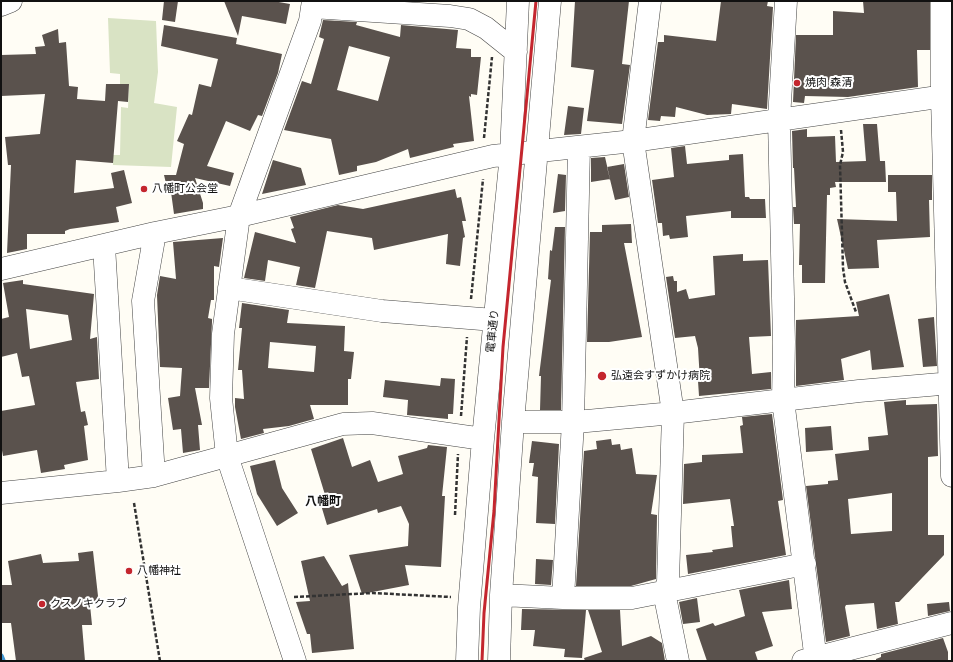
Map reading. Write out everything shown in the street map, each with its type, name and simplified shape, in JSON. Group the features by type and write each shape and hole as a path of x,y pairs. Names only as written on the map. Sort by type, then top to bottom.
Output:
{"street":[{"path":"1,5 11,1"},
{"name":"電車通り","path":"467,661 469,607 483,439 511,154 518,1"},
{"path":"499,661 501,595 513,422 535,152 550,1"},
{"path":"650,1 633,141 673,413 668,582 664,592 678,661"},
{"path":"786,1 779,119 784,342 783,400 805,564 812,641 812,660 952,623"},
{"path":"942,1 947,96 952,476"},
{"path":"295,661 227,456 221,398 223,334 239,216 310,22 312,4 469,19 486,28 516,52"},
{"path":"1,268 104,246 155,233 239,216 492,156 633,141 947,96"},
{"path":"563,598 573,422 579,147"},
{"path":"154,476 143,301 155,233"},
{"path":"104,246 118,481"},
{"path":"229,288 374,310 494,320"},
{"path":"513,422 573,422 673,413 859,391 951,383"},
{"path":"1,493 154,476 344,424 372,423 483,439"},
{"path":"501,595 563,598 632,598 805,564"}],"path":[{"path":"484,141 492,56"},
{"path":"839,111 843,152 840,165 843,274 856,312"},
{"path":"470,305 484,174"},
{"path":"460,418 468,329"},
{"path":"134,503 160,661"},
{"path":"289,598 373,593 451,597"}],"green space":[{"path":"108,18 156,21 158,72 154,103 177,107 171,167 113,165 113,155 120,155 121,107 128,108 129,84 120,84 120,74 110,73"}],"building":[{"path":"164,1 178,1 175,22 162,20"},
{"path":"224,1 273,1 290,4 286,24 242,16 238,36"},
{"path":"575,1 629,1 622,64 630,65 622,124 587,121 594,70 571,67"},
{"path":"721,1 768,1 767,6 773,7 767,109 732,104 731,114 707,115 676,107 675,117 661,116 660,121 648,120 658,42 664,42 664,35 716,41"},
{"path":"863,1 930,1 930,50 917,50 918,87 848,97 805,96 804,103 793,102 796,35 833,35 833,11 864,13"},
{"path":"323,20 357,22 356,25 400,37 401,25 458,30 456,48 471,49 471,57 481,57 477,95 471,94 471,97 469,96 474,141 453,144 454,147 410,158 408,149 376,162 357,166 357,171 339,175 331,139 284,130 302,81 311,84 324,39 319,37","holes":["349,46 390,57 378,101 337,90"]},
{"path":"164,25 237,38 236,44 282,54 278,73 262,116 258,115 250,131 226,121 207,166 234,173 230,186 195,178 203,203 203,209 174,214 171,192 168,192 164,175 176,175 184,144 177,141 189,114 192,115 199,84 211,87 218,59 161,46"},
{"path":"58,29 59,43 66,42 69,86 78,87 77,99 105,101 106,84 129,84 128,102 118,101 113,163 76,160 74,193 114,188 111,173 124,170 132,203 116,207 119,222 70,229 65,231 65,234 27,234 27,249 7,253 11,165 8,165 5,137 40,134 45,94 1,96 1,55 36,54 35,47 45,46 42,35"},
{"path":"568,106 584,108 581,134 564,135"},
{"path":"863,124 877,124 880,161 885,161 886,182 835,182 836,187 830,188 830,195 827,195 825,283 802,283 802,265 799,265 800,224 794,224 793,207 796,207 792,131 807,129 807,137 835,136 836,162 866,161"},
{"path":"685,146 687,164 729,160 729,155 743,154 745,197 749,197 750,199 765,199 766,218 731,218 731,211 686,216 688,237 670,239 669,235 663,236 662,223 658,223 652,180 674,177 671,148"},
{"path":"605,157 610,179 591,182 591,158"},
{"path":"273,160 301,168 306,185 262,194"},
{"path":"624,164 629,197 615,200 607,167"},
{"path":"558,174 566,175 565,211 553,213"},
{"path":"888,175 932,175 932,200 929,200 930,237 877,240 879,268 848,269 837,219 897,221 896,192 888,192"},
{"path":"455,189 457,198 461,197 466,221 462,221 465,237 463,238 460,266 446,264 448,234 374,250 372,238 327,231 315,288 296,285 300,267 268,260 265,281 244,278 255,232 296,243 291,229 294,228 290,217 338,205 363,209"},
{"path":"631,224 632,243 624,243 642,337 609,342 587,342 590,232 602,232 602,225"},
{"path":"555,227 565,227 561,410 540,410 541,376 539,376 551,280 548,279 550,250 552,251"},
{"path":"223,238 219,267 214,266 214,300 211,300 208,318 212,319 209,388 195,388 202,425 198,425 200,450 183,453 181,429 173,430 168,398 180,396 182,368 160,367 157,295 160,276 176,279 173,242"},
{"path":"743,254 743,261 768,260 771,336 749,337 752,374 771,372 771,389 699,396 698,381 700,381 698,348 695,336 675,338 666,277 673,276 674,281 677,281 677,292 686,289 689,299 715,295 713,256"},
{"path":"23,280 23,284 94,294 90,339 97,337 99,379 76,382 81,412 85,411 88,425 84,426 88,460 64,465 65,469 41,473 37,450 3,456 1,445 1,411 35,405 29,376 22,377 17,353 1,357 1,319 9,317 3,283","holes":["26,309 68,315 72,340 30,349"]},
{"path":"889,294 904,367 872,370 870,350 841,359 844,380 796,386 796,320 859,316 856,302"},
{"path":"242,303 289,310 287,323 345,326 344,351 354,352 351,379 348,379 348,405 310,405 314,419 289,426 263,429 264,433 241,439 235,407 235,398 244,399 242,370 238,370 242,328 239,328","holes":["270,342 316,346 314,372 268,368"]},
{"path":"934,317 937,366 923,367 918,319"},
{"path":"441,378 455,379 453,414 448,414 448,419 407,415 408,400 383,397 385,380 440,386"},
{"path":"906,400 906,405 937,404 938,456 928,457 928,535 944,535 944,555 899,602 895,602 898,624 877,629 874,603 846,605 845,607 850,636 826,642 806,486 828,484 828,481 838,480 835,454 869,450 868,437 888,435 884,402","holes":["892,493 892,531 851,534 848,499"]},
{"path":"772,414 783,500 778,501 786,555 688,574 686,555 713,552 712,550 733,547 731,526 734,526 730,499 683,504 684,464 702,462 702,455 743,453 740,426 743,425 742,417"},
{"path":"831,426 833,450 806,452 805,428"},
{"path":"343,438 352,467 370,460 378,482 403,474 398,456 427,448 428,445 447,447 442,496 445,496 441,567 405,565 409,585 362,594 349,555 408,546 409,524 401,506 378,513 377,509 327,525 321,505 325,503 323,498 326,498 311,449"},
{"path":"611,439 612,445 620,444 621,450 632,448 636,474 657,475 651,514 657,515 656,579 631,586 576,586 584,451 597,449 596,441"},
{"path":"532,441 559,444 555,524 536,523 538,477 532,476 534,463 529,463"},
{"path":"275,460 282,488 298,513 277,526 257,494 250,466"},
{"path":"93,551 99,605 90,605 92,625 82,625 85,661 16,661 11,623 1,623 1,585 12,585 8,561 41,554 43,563 79,561 78,553"},
{"path":"324,556 342,586 348,583 354,649 312,653 310,634 307,634 296,602 310,601 301,561"},
{"path":"536,559 553,560 551,585 535,584"},
{"path":"789,580 792,609 762,612 773,646 755,652 758,661 707,661 696,629 713,623 715,626 745,616 739,590"},
{"path":"697,598 700,622 683,624 679,602"},
{"path":"949,602 950,611 928,616 927,604"},
{"path":"522,609 586,610 582,658 564,657 565,649 533,646 535,630 521,630"},
{"path":"588,610 620,610 622,646 651,636 662,643 665,661 585,661 584,658 602,652"},
{"path":"943,638 948,652 948,661 876,661 876,659 881,657 881,654"}],"waterway":[{"path":"1,656 3,661"}],"railway":[{"path":"482,661 484,613 494,511 503,347 536,1"}],"place":[{"name":"焼肉 森清","path":"797,83"},
{"name":"八幡町公会堂","path":"144,189"},
{"name":"弘遠会すずかけ病院","path":"602,376"},
{"name":"八幡神社","path":"129,571"},
{"name":"クスノキクラブ","path":"42,604"}],"district":[{"name":"八幡町","path":"323,502"}]}
